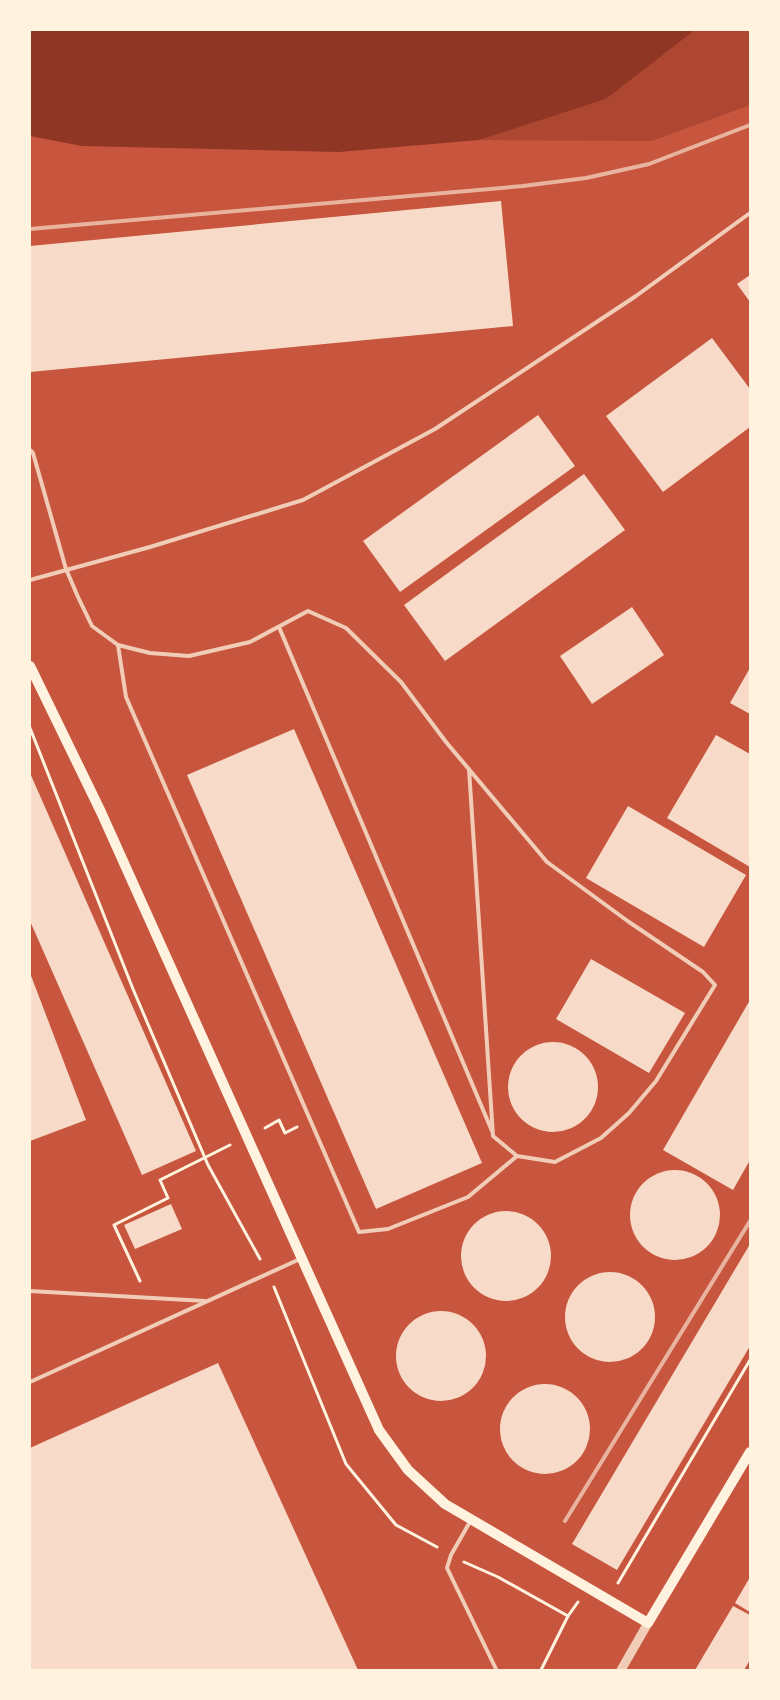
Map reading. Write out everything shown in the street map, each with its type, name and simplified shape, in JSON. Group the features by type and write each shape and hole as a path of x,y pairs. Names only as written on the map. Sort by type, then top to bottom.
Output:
{"main road":[{"path":"30,666 101,812 300,1259 379,1430 408,1470 446,1504 589,1587 648,1624 750,1452"}],"street":[{"path":"621,1670 648,1624"}],"lane":[{"path":"30,580 66,568 150,547 302,500 435,430 636,296 750,213"},
{"path":"30,450 33,453 66,568 92,626 118,646 150,653 189,656 250,642 279,626 308,611 346,628 401,682 446,742 547,862 629,922 703,972 715,985 656,1081 629,1113 600,1138 555,1162 517,1156 494,1136 279,626"},
{"path":"118,646 126,697 359,1232 388,1229 468,1197 517,1156"},
{"path":"470,769 494,1136"},
{"path":"30,1382 300,1259"},
{"path":"30,1291 207,1301"},
{"path":"472,1520 451,1556 447,1568 496,1669"}],"path":[{"path":"30,728 133,989 208,1165 268,1274 290,1322 346,1464 396,1525 451,1556 498,1577 568,1616"},
{"path":"262,1129 279,1120 285,1133"},
{"path":"148,1298 114,1225 168,1198 160,1180 236,1142"},
{"path":"542,1670 568,1616 589,1587 617,1585 750,1360"}],"shaded area":[{"path":"30,30 695,30 606,99 479,140 339,152 82,146 30,136"},
{"path":"695,30 750,30 750,105 652,141 479,140 606,99"}],"building":[{"path":"501,201 513,326 30,372 30,246"},
{"path":"750,275 750,302 737,284"},
{"path":"712,338 750,389 750,427 663,492 606,416"},
{"path":"538,415 575,466 400,592 363,541"},
{"path":"584,474 625,530 445,661 404,605"},
{"path":"632,607 664,655 592,704 560,656"},
{"path":"750,668 750,714 730,703"},
{"path":"294,729 482,1163 376,1209 187,775"},
{"path":"716,735 750,754 750,867 667,818"},
{"path":"30,773 196,1151 142,1175 30,921"},
{"path":"628,806 746,875 704,947 586,878"},
{"path":"591,959 685,1013 649,1073 556,1019"},
{"path":"30,973 86,1120 30,1141"},
{"path":"750,1000 750,1160 733,1190 663,1150"},
{"path":"553,1042 570,1046 585,1055 594,1070 598,1087 594,1104 585,1119 570,1128 553,1132 536,1128 521,1119 512,1104 508,1087 512,1070 521,1055 536,1046"},
{"path":"675,1170 692,1174 707,1183 716,1198 720,1215 716,1232 707,1247 692,1256 675,1260 658,1256 643,1247 634,1232 630,1215 634,1198 643,1183 658,1174"},
{"path":"171,1204 182,1229 135,1249 124,1225"},
{"path":"506,1211 523,1215 538,1224 547,1239 551,1256 547,1273 538,1288 523,1297 506,1301 489,1297 474,1288 465,1273 461,1256 465,1239 474,1224 489,1215"},
{"path":"750,1244 750,1346 617,1570 572,1544"},
{"path":"610,1272 627,1276 642,1285 651,1300 655,1317 651,1334 642,1349 627,1358 610,1362 593,1358 578,1349 569,1334 565,1317 569,1300 578,1285 593,1276"},
{"path":"441,1311 458,1315 473,1324 482,1339 486,1356 482,1373 473,1388 458,1397 441,1401 424,1397 409,1388 400,1373 396,1356 400,1339 409,1324 424,1315"},
{"path":"218,1363 358,1670 30,1670 30,1448"},
{"path":"545,1384 562,1388 577,1397 586,1412 590,1429 586,1446 577,1461 562,1470 545,1474 528,1470 513,1461 504,1446 500,1429 504,1412 513,1397 528,1388"},
{"path":"750,1577 750,1612 735,1603"},
{"path":"733,1606 750,1615 750,1660 744,1670 695,1670"}],"railway":[{"path":"30,229 523,186 586,178 649,164 750,125"},
{"path":"565,1521 750,1221"}]}
